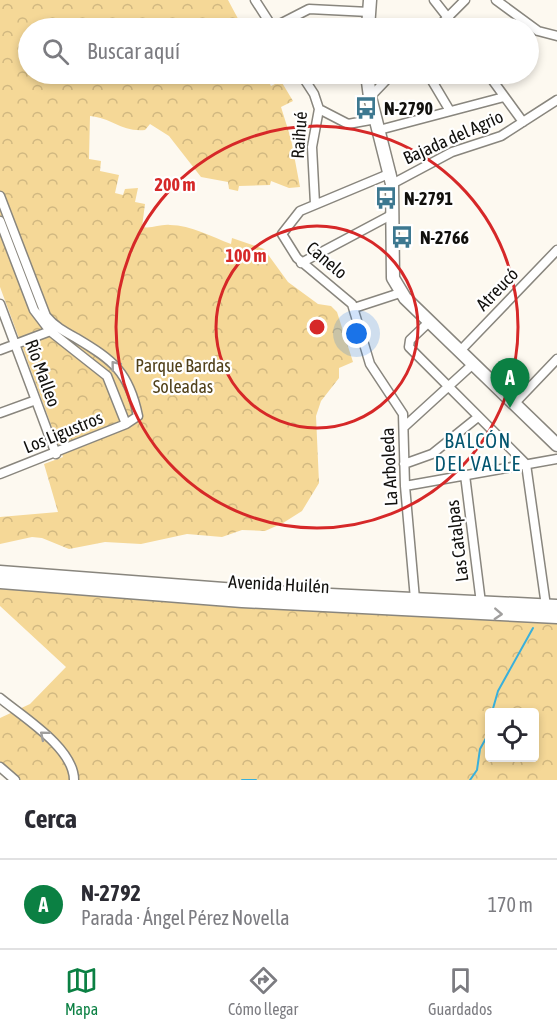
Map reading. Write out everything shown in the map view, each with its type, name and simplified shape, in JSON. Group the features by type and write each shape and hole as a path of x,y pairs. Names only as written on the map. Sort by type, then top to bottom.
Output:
{"main road":[{"path":"368,84 392,178 393,278 400,293 557,445"},
{"name":"Avenida Huilén","path":"0,572 231,590 551,606"},
{"name":"Avenida Huilén","path":"0,582 262,602 557,617"}],"street":[{"path":"434,0 448,17 465,0"},
{"path":"496,0 520,18"},
{"path":"258,1 267,18"},
{"path":"291,18 309,9 370,6"},
{"path":"539,31 557,36"},
{"name":"Raihué","path":"308,84 319,109 312,142 315,204"},
{"path":"370,96 382,84"},
{"path":"434,84 450,111"},
{"path":"495,84 523,122"},
{"path":"319,109 348,124 378,125 450,111 504,97"},
{"name":"Bajada del Agrio","path":"282,234 296,214 315,204 392,178 452,152 501,136 557,100"},
{"path":"0,196 2,221 30,301 54,330 107,376 126,424"},
{"path":"301,262 393,214"},
{"name":"Canelo","path":"282,234 284,241 301,262 342,294 354,308"},
{"name":"Atreucó","path":"460,351 557,250"},
{"path":"354,308 400,293"},
{"name":"Río Malleo","path":"0,304 56,454"},
{"name":"La Arboleda","path":"354,308 369,364 403,414 405,486 415,599"},
{"path":"429,322 409,342 411,349 526,464 551,606"},
{"path":"0,350 54,330"},
{"name":"Los Ligustros","path":"0,474 56,454 137,418 124,378 114,362 54,330"},
{"path":"514,404 557,359"},
{"path":"404,427 473,364"},
{"path":"0,413 36,400"},
{"path":"404,464 432,454 478,417"},
{"path":"405,486 557,459"},
{"name":"Las Catalpas","path":"465,475 481,603"},
{"path":"0,698 59,748 70,764 74,780"},
{"path":"0,767 15,780"}],"green space":[{"name":"Parque Bardas Soleadas","path":"0,0 228,0 238,18 18,18 18,84 270,84 271,86 283,84 293,101 281,107 291,139 300,187 289,188 271,181 270,185 239,186 238,191 229,189 228,182 201,177 169,136 150,124 145,130 129,129 90,116 89,159 101,161 100,171 119,175 115,193 123,195 125,189 138,188 135,202 145,204 142,227 178,226 194,229 231,244 232,238 264,249 288,282 318,304 331,306 337,312 353,362 339,368 339,378 321,401 316,416 319,483 302,511 265,531 242,530 222,537 187,534 141,544 105,542 69,549 42,538 32,537 0,544 0,517 58,512 44,464 63,457 0,287"},
{"path":"0,586 557,621 557,780 15,780 0,767 0,718 30,704 66,667 0,606"}],"waterway":[{"path":"493,708 498,691 533,628"},
{"path":"470,780 477,770 480,749 485,740"},
{"path":"242,780 256,780"}],"place":[{"name":"N-2790","path":"366,108"},
{"name":"N-2791","path":"386,198"},
{"name":"N-2766","path":"402,237"},
{"name":"N-2792","path":"510,408"}],"district":[{"name":"BALCÓN DEL VALLE","path":"478,452"}]}
